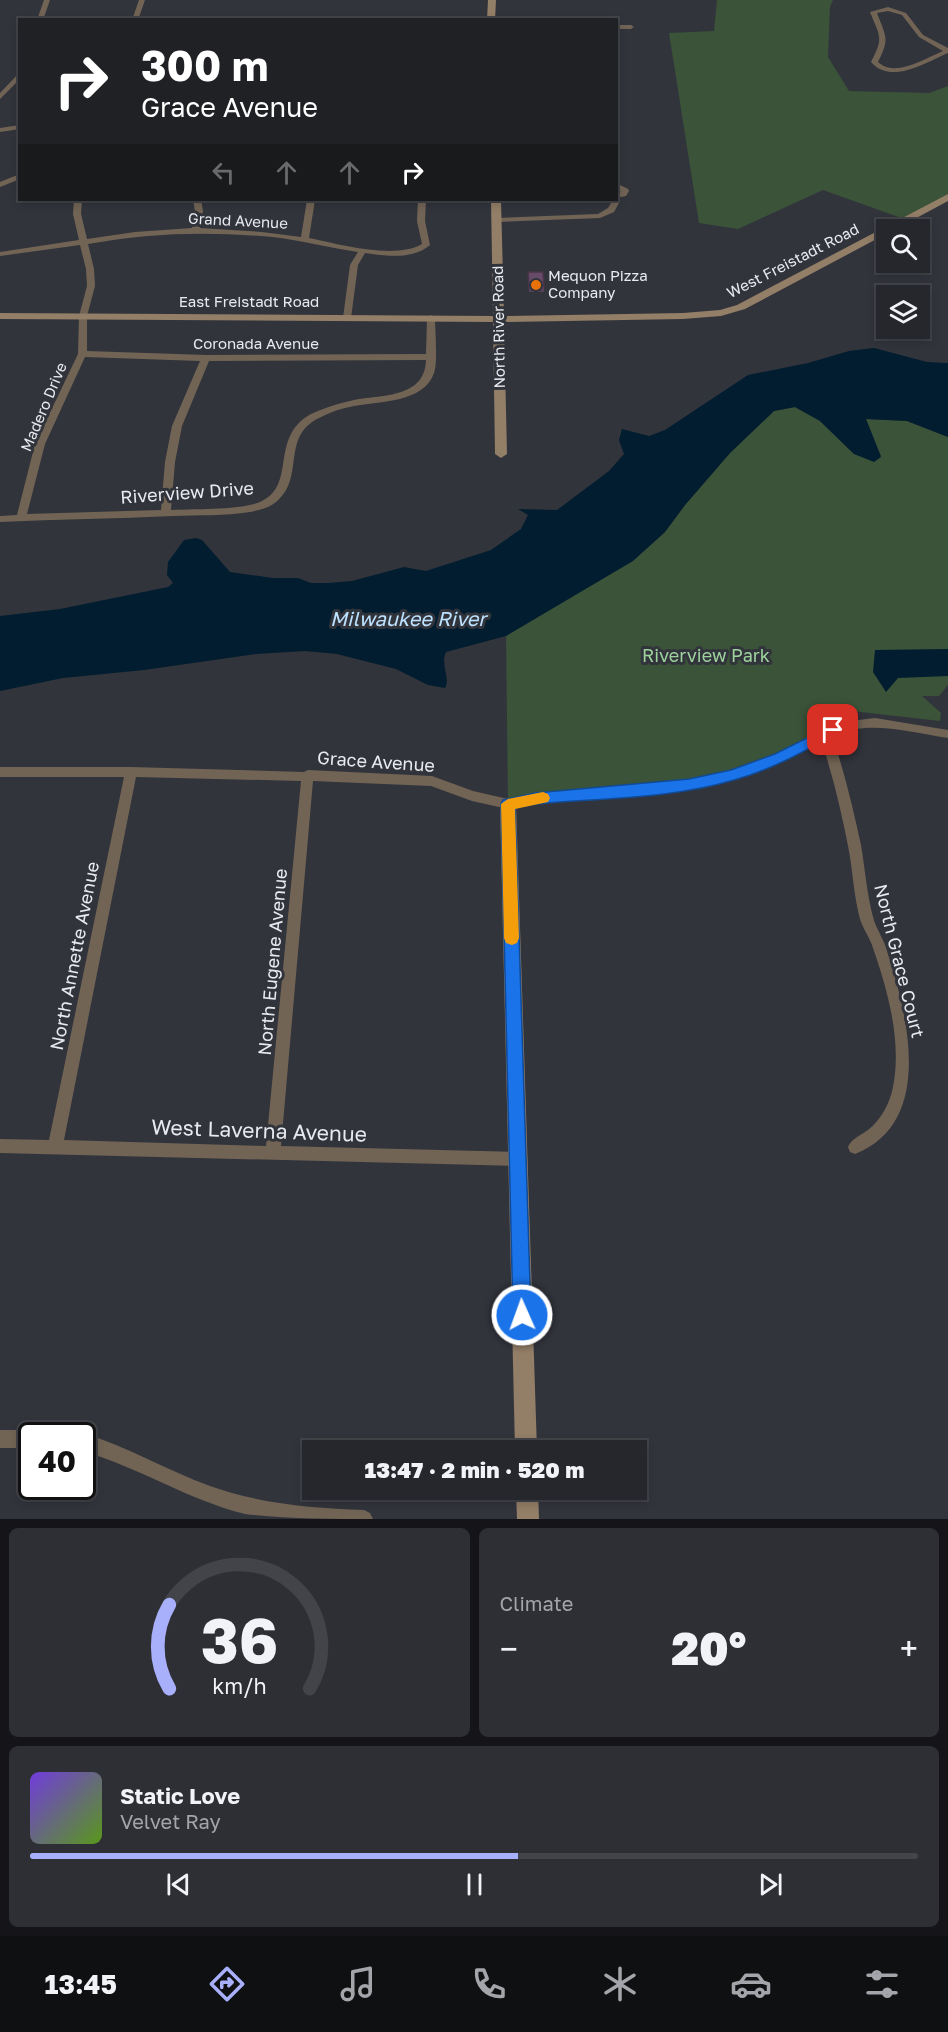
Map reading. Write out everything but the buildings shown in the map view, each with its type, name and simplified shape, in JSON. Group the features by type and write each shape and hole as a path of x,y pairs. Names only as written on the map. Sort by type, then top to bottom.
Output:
{"street":[{"path":"41,18 47,0"},
{"path":"136,18 142,0"},
{"path":"491,18 492,0"},
{"path":"897,10 904,14 921,36 948,51 904,71 884,70 876,66 874,62 883,45 883,37 873,12 897,10"},
{"path":"618,27 631,27"},
{"path":"0,97 18,76"},
{"path":"0,130 18,127"},
{"path":"0,185 18,177"},
{"path":"618,186 625,190 618,196"},
{"name":"West Freistadt Road","path":"498,319 682,316 721,313 741,307 948,196"},
{"name":"Madero Drive","path":"21,518 40,444 82,354 83,316 91,286 90,269 76,214 78,201"},
{"path":"196,230 199,211 197,201"},
{"path":"305,238 311,201"},
{"name":"Grand Avenue","path":"0,254 136,234 196,230 305,238 363,250 405,254 424,247 422,201"},
{"name":"North River Road","path":"496,201 501,454"},
{"path":"496,220 600,216 611,210 615,201"},
{"path":"347,318 354,265 363,250"},
{"name":"East Freistadt Road","path":"0,316 498,319"},
{"name":"Riverview Drive","path":"0,519 166,514 242,508 270,502 280,495 285,485 289,447 302,424 330,409 415,391 427,380 430,372 431,318"},
{"name":"Coronada Avenue","path":"82,354 206,358 430,357"},
{"path":"166,514 170,462 177,426 206,358"},
{"name":"Grace Avenue","path":"0,772 308,775 432,781 472,796 508,804 535,799 689,785 733,775 780,757 825,733 846,725 875,722 948,734"},
{"name":"North Grace Court","path":"825,733 838,771 854,840 867,918 879,946 892,994 904,1055 900,1092 891,1112 882,1128 855,1147"},
{"name":"North Annette Avenue","path":"55,1146 131,772"},
{"name":"North Eugene Avenue","path":"273,1152 308,775"},
{"path":"508,804 526,1440"},
{"name":"West Laverna Avenue","path":"0,1146 518,1159"},
{"path":"0,1439 18,1439"},
{"path":"96,1445 111,1449 188,1486 255,1508 306,1517 364,1519"},
{"path":"527,1500 528,1519"}],"green space":[{"path":"717,0 833,0 830,7 828,57 849,91 929,93 948,86 948,197 904,219 823,190 738,229 699,223 669,33 714,31"},
{"name":"Riverview Park","path":"795,407 820,421 854,454 881,456 866,419 907,421 948,437 948,685 939,696 922,696 941,713 940,721 843,710 846,725 733,775 508,804 506,636 633,560 665,532 730,453 774,411"}],"water":[{"name":"Milwaukee River","path":"874,348 927,362 948,363 948,437 907,421 866,419 881,457 874,462 854,454 820,421 795,407 774,411 730,453 665,532 633,561 506,636 446,652 444,662 447,684 445,688 428,685 396,669 337,654 305,651 256,654 144,670 63,678 0,691 0,616 60,609 168,587 173,583 167,575 168,562 184,540 196,538 202,540 230,572 273,578 298,578 311,583 352,581 404,567 426,571 491,550 521,529 528,515 518,509 557,510 609,471 624,454 619,440 622,429 649,436 665,430 748,375 808,363 849,351"},
{"path":"948,649 948,676 898,678 886,692 873,672 875,650"}],"slow traffic":[{"path":"512,938 508,804 543,798"}],"place":[{"name":"Mequon Pizza Company","path":"536,285"}],"route":[{"path":"522,1315 508,804 535,799 689,785 733,775 780,757 833,730"}]}
